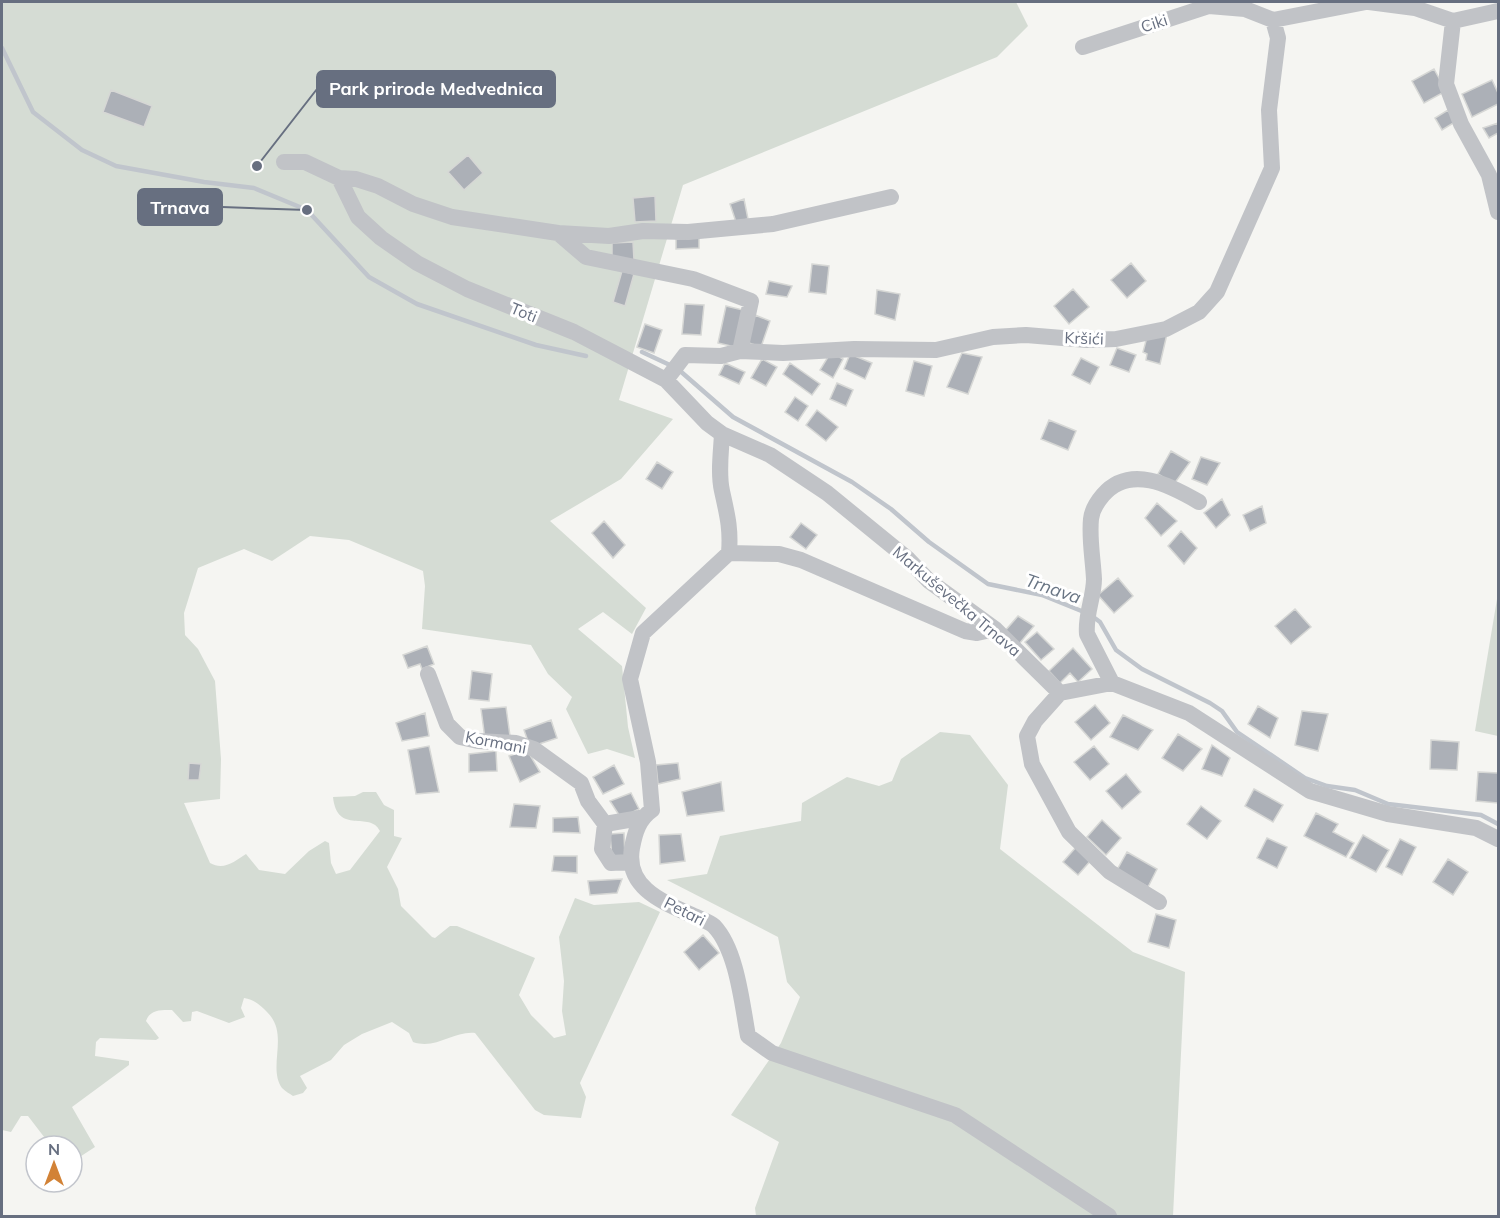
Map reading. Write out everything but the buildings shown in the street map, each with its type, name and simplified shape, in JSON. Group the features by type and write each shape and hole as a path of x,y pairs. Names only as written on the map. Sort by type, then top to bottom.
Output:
{"street":[{"path":"1274,20 1368,2 1415,8 1453,21 1498,11"},
{"name":"Ciki","path":"1083,47 1209,6 1245,9 1274,20"},
{"name":"Kršići","path":"672,371 685,356 720,356 740,351 783,353 854,349 936,350 993,337 1026,335 1087,340 1116,339 1166,329 1199,312 1217,292 1272,168 1269,110 1278,38 1274,20"},
{"path":"1453,21 1446,84 1461,124 1489,175 1498,212"},
{"path":"284,162 304,162 339,178 356,179 378,186 413,204 452,217 558,233 609,236 643,231 688,232 773,225 891,197"},
{"name":"Toti","path":"339,178 358,217 381,238 417,263 467,289 672,371 707,423 722,434"},
{"path":"558,233 586,257 693,279 751,301 740,351"},
{"path":"722,434 720,472 722,491 728,511 729,553"},
{"name":"Markuševečka Trnava","path":"722,434 770,454 827,493 908,559 929,581 995,629 1060,693"},
{"path":"1112,683 1087,634 1094,580 1091,516 1095,504 1110,488 1123,480 1146,478 1199,502"},
{"path":"640,818 629,862 611,863 602,849 605,824 640,818 652,810 648,762 630,679 643,633 729,553 779,554 801,560 965,631 977,633 995,629"},
{"name":"Kormani","path":"428,674 447,724 460,737 478,741 516,743 534,750 581,783 588,801 605,824"},
{"path":"1159,902 1110,872 1069,832 1032,764 1027,736 1035,721 1060,693 1112,683 1189,713 1310,791 1388,814 1476,828 1498,838"},
{"name":"Petari","path":"629,862 634,878 664,902 714,926 732,958 748,1036 772,1053 955,1115 1109,1216"}],"shaded area":[{"path":"2,2 1016,2 1028,26 997,57 683,185 619,400 673,419 621,479 550,521 646,608 632,634 603,612 578,629 622,666 628,727 635,758 607,749 588,754 566,709 572,697 548,674 531,645 422,629 425,586 423,571 349,540 310,536 272,561 244,549 198,568 184,613 185,635 198,649 215,681 221,759 220,799 184,803 210,863 225,866 246,854 259,870 285,874 309,851 325,841 329,843 331,863 336,874 350,870 380,831 369,822 341,816 336,809 333,797 376,792 384,805 394,810 394,836 402,838 387,867 398,889 401,906 432,937 435,938 450,926 457,926 535,958 519,995 531,1015 554,1038 566,1035 562,1011 564,981 559,937 575,898 594,905 639,902 660,912 580,1083 586,1097 581,1118 544,1115 535,1110 475,1033 421,1044 413,1042 409,1033 392,1022 362,1034 344,1045 331,1060 300,1076 307,1088 303,1093 293,1096 282,1088 278,1080 278,1040 274,1021 260,1005 244,998 241,1008 245,1017 229,1023 197,1011 192,1012 191,1021 183,1022 172,1010 160,1010 150,1014 146,1021 159,1038 156,1040 100,1038 96,1042 95,1056 129,1061 129,1065 72,1107 95,1147 84,1154 84,1134 42,1134 28,1116 21,1116 11,1132 2,1130"},
{"path":"1498,593 1498,736 1475,731"},
{"path":"940,732 970,735 1008,785 1000,849 1133,952 1185,972 1173,1216 756,1216 755,1208 779,1142 731,1115 781,1043 800,997 787,982 778,937 667,880 707,874 720,836 801,821 802,803 847,777 879,786 892,781 901,759"}],"waterway":[{"name":"Trnava","path":"2,48 33,112 82,150 116,166 204,182 254,188 307,210 369,277 417,304 536,345 586,356"},
{"name":"Trnava","path":"642,352 672,366"},
{"name":"Trnava","path":"679,370 733,417 852,482 988,584 1042,595 1084,612"},
{"name":"Trnava","path":"1092,616 1100,622 1116,650 1142,669 1222,711 1237,732 1305,778 1327,786 1355,790 1388,804 1481,815 1498,824"}],"place":[{"name":"Park prirode Medvednica","path":"257,166"},
{"name":"Trnava","path":"307,210"}]}
